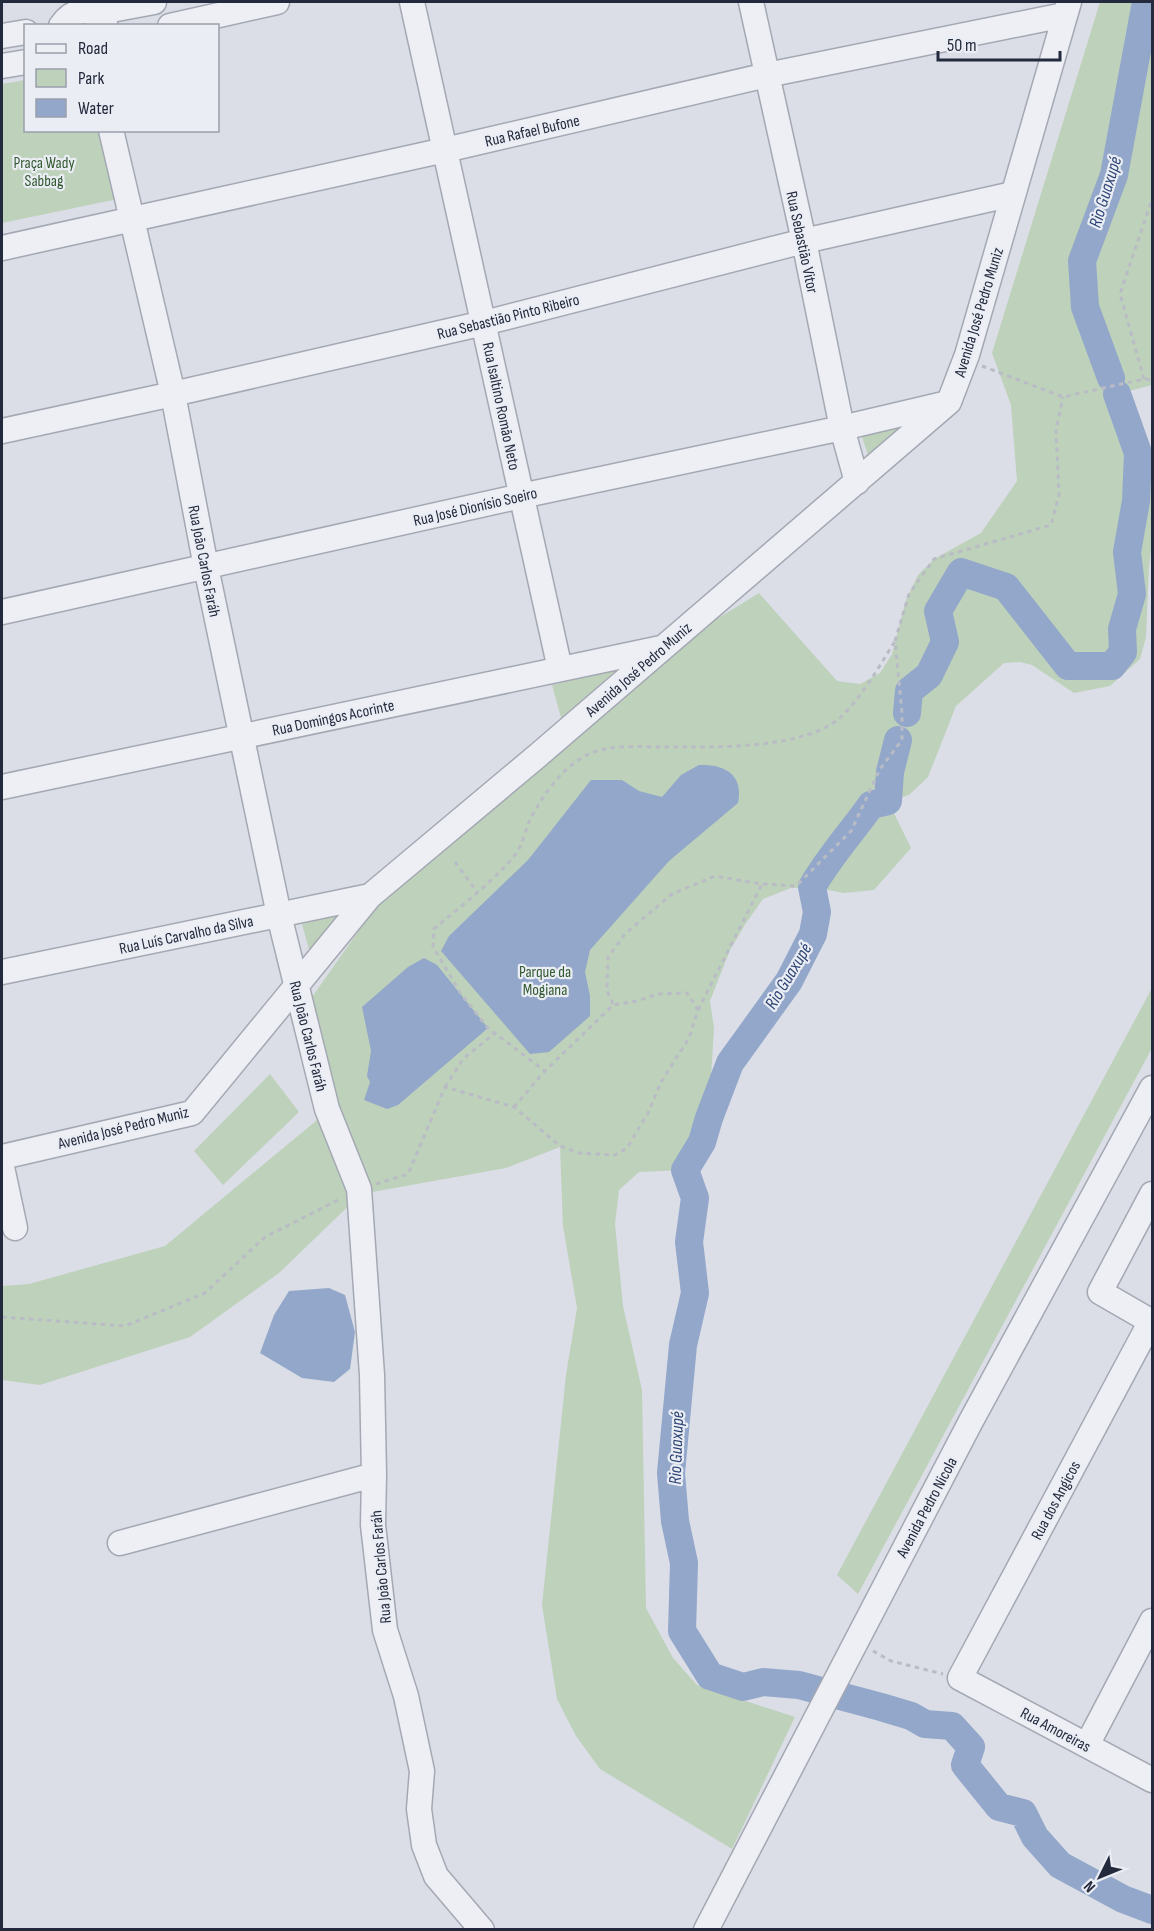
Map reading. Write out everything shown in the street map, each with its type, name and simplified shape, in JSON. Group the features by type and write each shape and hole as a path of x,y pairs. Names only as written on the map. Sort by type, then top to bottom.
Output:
{"street":[{"path":"77,18 154,2"},
{"path":"179,24 274,2"},
{"name":"Rua Isaltino Romão Neto","path":"412,2 560,669"},
{"name":"Rua Sebastião Vitor","path":"751,2 804,241 842,428 857,482"},
{"name":"Rua Rafael Bufone","path":"2,248 133,221 1066,8"},
{"name":"Avenida José Pedro Muniz","path":"2,1157 192,1113 370,896 950,402 967,355 1066,8"},
{"path":"2,36 24,32"},
{"path":"2,66 24,62"},
{"name":"Rua João Carlos Faráh","path":"111,132 173,394 206,567 279,915 327,1109 359,1189 372,1375 373,1525 386,1630 406,1696 422,1771 419,1809 424,1845 436,1876 482,1929"},
{"name":"Rua Sebastião Pinto Ribeiro","path":"2,431 484,323 804,241 1013,194"},
{"name":"Rua José Dionísio Soeiro","path":"2,612 521,496 842,428 950,402"},
{"name":"Rua Domingos Acorinte","path":"2,787 663,647"},
{"name":"Rua Luís Carvalho da Silva","path":"2,972 370,896"},
{"name":"Avenida Pedro Nicola","path":"706,1929 971,1420 1152,1088"},
{"path":"2,1167 15,1228"},
{"path":"1152,1194 1100,1292 1152,1321"},
{"name":"Rua dos Angicos","path":"960,1678 1152,1321"},
{"path":"120,1543 374,1474"},
{"path":"1087,1745 1152,1621"},
{"name":"Rua Amoreiras","path":"960,1678 1152,1780"},
{"path":"715,1929 719,1906"}],"path":[{"path":"1144,379 1120,294 1152,199"},
{"path":"967,355 985,368 1063,397 1144,379 1152,380"},
{"path":"545,1071 488,1028 461,994 433,947 434,929 516,854 531,818 545,793 566,771 589,754 619,747 771,743 815,733 841,717 870,682 894,641 909,594 934,559 1051,525 1059,495 1056,430 1063,397"},
{"path":"613,1005 607,992 608,957 625,934 672,894 715,876 762,884 796,886 851,831 880,769 902,741 902,713 894,641"},
{"path":"455,862 477,892"},
{"path":"445,1087 514,1107 560,1146 579,1153 615,1155 627,1148 648,1113 662,1082 689,1038 698,1010 762,884"},
{"path":"514,1107 545,1071 613,1005 637,1001 658,994 687,993 698,1010"},
{"path":"2,1317 124,1326 205,1293 265,1237 359,1189 408,1174 445,1087 463,1059 495,1034"},
{"path":"855,1642 891,1660 960,1678"}],"green space":[{"name":"Parque da Mogiana","path":"1100,2 1152,2 1152,385 1129,391 1148,446 1152,475 1152,543 1146,637 1140,659 1110,686 1074,693 1032,665 1020,662 1004,663 956,706 928,777 909,795 888,801 911,848 874,890 844,893 812,887 791,888 763,899 730,950 710,1001 714,1028 711,1078 687,1149 685,1170 639,1172 619,1190 615,1224 623,1306 642,1390 646,1608 673,1658 697,1685 795,1717 732,1849 600,1769 576,1736 557,1699 542,1605 566,1375 577,1308 563,1226 560,1147 506,1168 361,1194 279,1273 190,1337 40,1385 2,1380 2,1286 29,1284 165,1246 334,1106 312,997 381,899 712,622 759,593 837,681 860,684 880,673 892,654 906,600 918,575 934,559 981,533 1017,481 1011,405 992,353"},
{"name":"Praça Wady Sabbag","path":"24,80 24,132 101,132 118,199 2,223 2,84"},
{"path":"914,422 870,461 861,434"},
{"path":"632,666 562,721 552,685"},
{"path":"345,913 311,957 302,924"},
{"path":"1152,988 1152,1048 858,1594 837,1575"},
{"path":"270,1074 299,1112 223,1185 194,1151"}],"water":[{"path":"699,765 716,766 730,773 738,785 738,803 669,861 590,950 585,972 590,996 590,1016 549,1052 530,1054 441,951 449,936 528,860 591,780 622,780 639,791 662,797 681,775"},
{"path":"424,958 437,965 488,1028 398,1105 387,1109 364,1100 370,1082 367,1076 371,1051 362,1007 408,967"},
{"path":"329,1288 345,1295 355,1332 350,1369 334,1382 302,1378 260,1353 274,1315 289,1291"}],"waterway":[{"name":"Rio Guaxupé","path":"1111,378 1085,307 1082,261 1114,175 1146,2"},
{"name":"Rio Guaxupé","path":"907,713 909,691 929,675 945,642 938,611 961,572 1006,587 1068,666 1112,666 1123,652 1122,629 1132,594 1127,552 1136,501 1138,453 1117,394"},
{"name":"Rio Guaxupé","path":"898,740 890,772 888,801 871,805 812,887 817,912 813,934 789,981 730,1063 702,1142 685,1170 695,1198 689,1242 695,1293 683,1345 671,1473 675,1521 684,1563 682,1631 710,1676 743,1687 763,1682 799,1685 911,1716 925,1724 952,1726 971,1747 965,1765 999,1807 1023,1813 1035,1837 1060,1865 1123,1899 1152,1910"}]}
